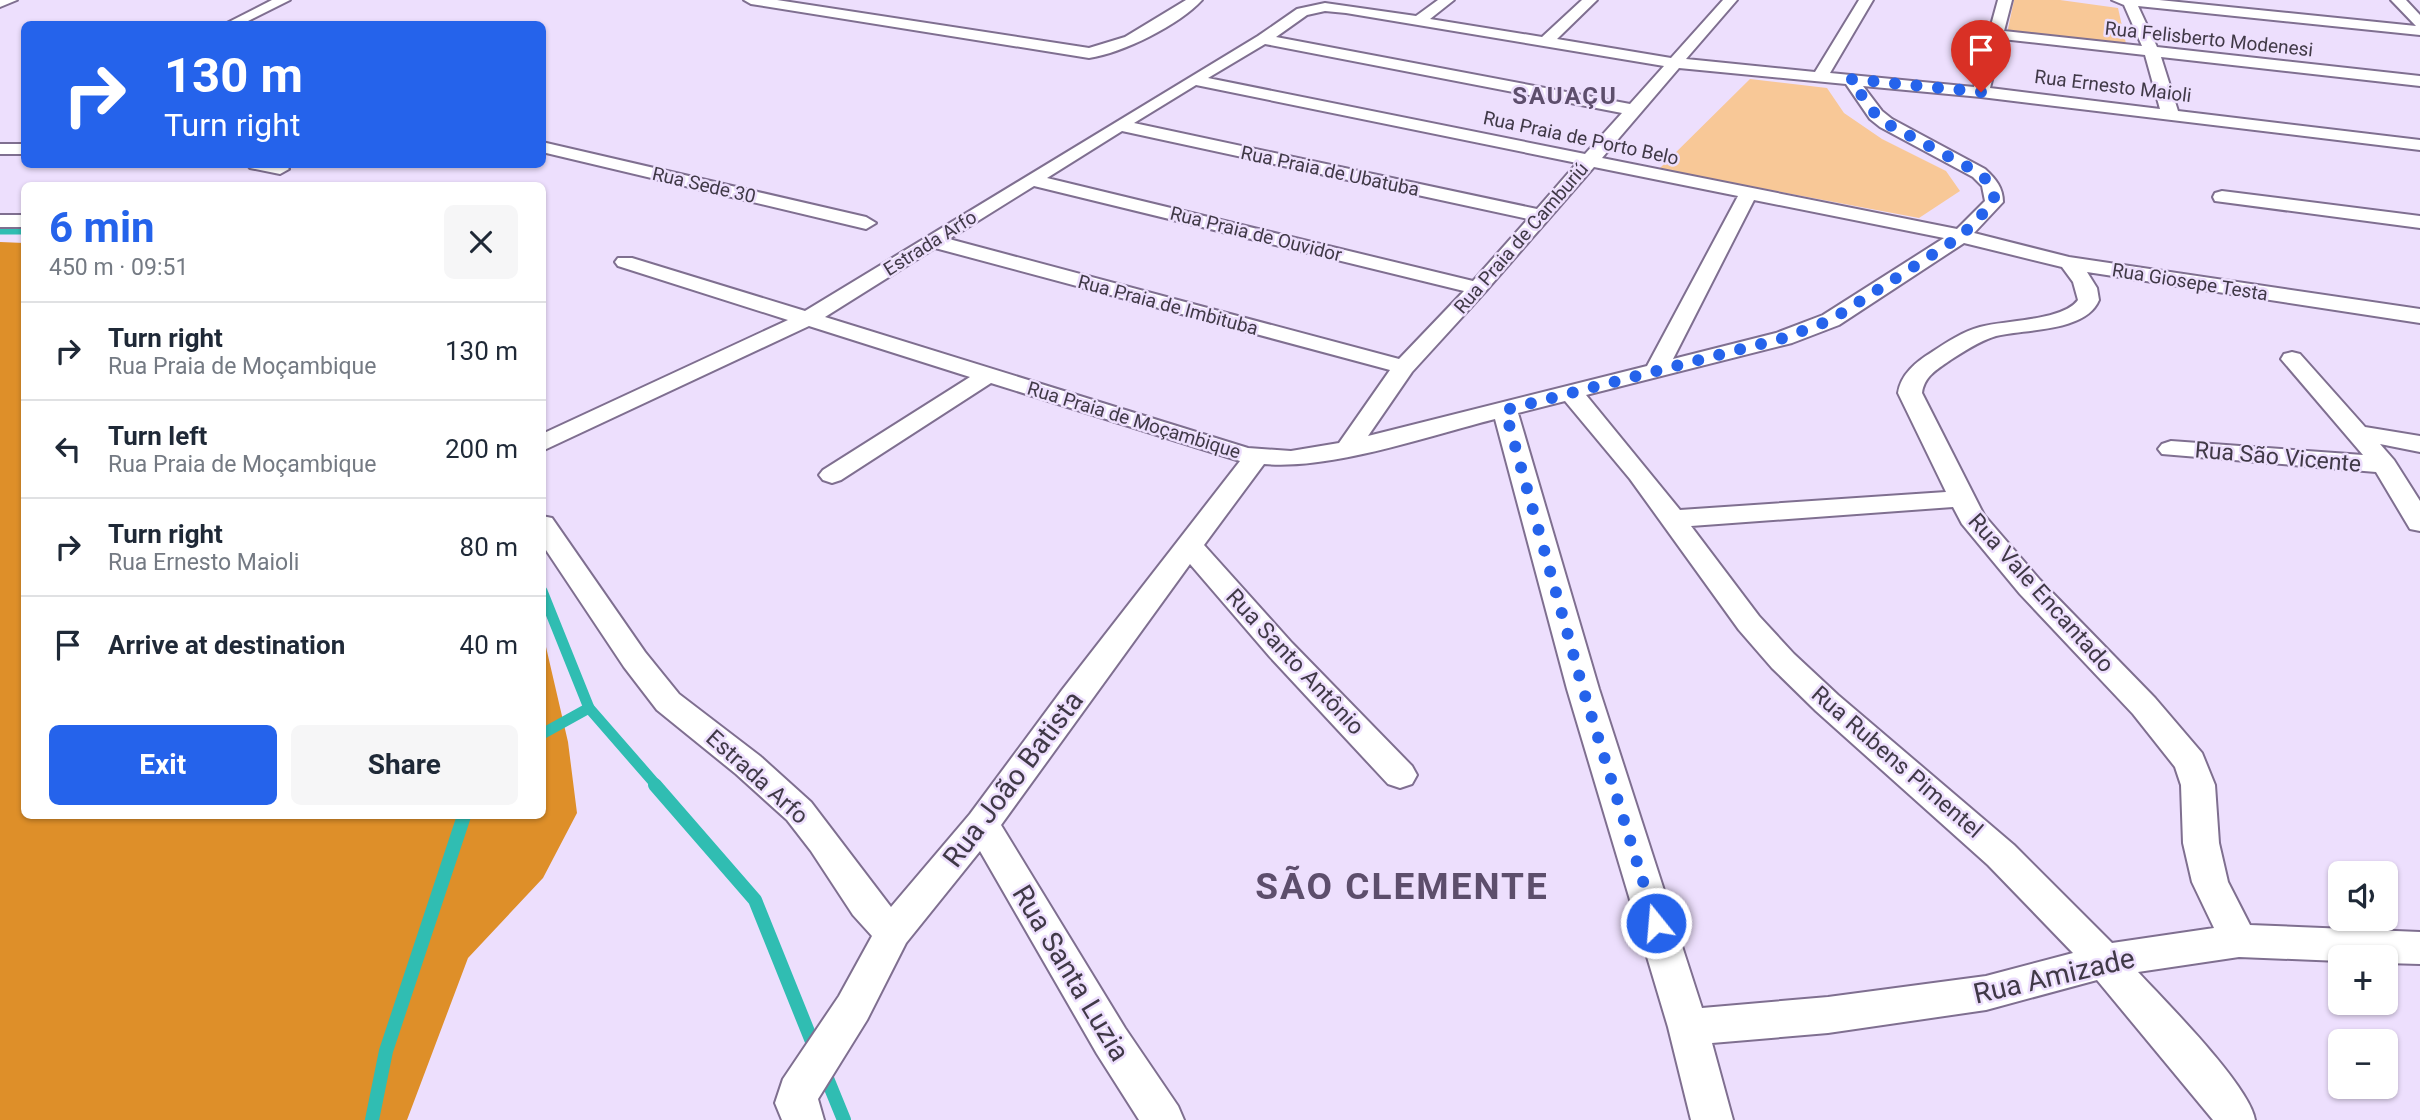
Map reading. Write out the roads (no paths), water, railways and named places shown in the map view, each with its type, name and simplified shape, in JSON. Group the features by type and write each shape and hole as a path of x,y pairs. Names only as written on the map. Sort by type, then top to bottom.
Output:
{"street":[{"path":"0,3 10,0"},
{"path":"238,21 283,0"},
{"path":"751,0 1071,51 1101,53 1121,45 1195,0"},
{"path":"1418,20 1447,0"},
{"path":"1545,42 1590,0"},
{"name":"Rua Praia de Camburiú","path":"1347,449 1404,367 1478,288 1730,0"},
{"path":"1820,76 1866,0"},
{"path":"1981,92 2005,0"},
{"path":"2119,0 2420,32"},
{"path":"2398,0 2420,23"},
{"path":"2129,1 2152,52 2170,113"},
{"name":"Rua Ernesto Maioli","path":"1302,12 1333,7 1675,63 1981,92 2420,145"},
{"name":"Estrada Arfo","path":"546,442 809,318 1119,125 1263,39 1302,12"},
{"name":"Rua Felisberto Modenesi","path":"1995,34 2420,81"},
{"name":"Rua Praia de Porto Belo","path":"1263,39 1633,110"},
{"name":"Rua Praia de Moçambique","path":"625,262 1257,456 1291,459 1347,449 1784,338 1831,320 1961,236 1994,202 1994,192 1989,182 1968,167 1886,123 1876,115 1850,79"},
{"name":"Rua Praia de Porto Belo","path":"1193,80 1961,236"},
{"name":"Rua Praia de Ubatuba","path":"1119,125 1541,216"},
{"name":"Rua Sede 30","path":"546,148 866,223"},
{"path":"0,149 21,149"},
{"path":"275,168 280,169"},
{"name":"Rua Praia de Ouvidor","path":"1034,180 1478,288"},
{"path":"1655,372 1748,194"},
{"path":"2222,197 2420,222"},
{"path":"0,221 21,221"},
{"name":"Rua Giosepe Testa","path":"1961,236 2069,263 2420,316"},
{"name":"Rua Praia de Imbituba","path":"932,241 1404,367"},
{"name":"Rua Vale Encantado","path":"2069,263 2087,288 2085,307 2069,316 1992,330 1969,338 1932,362 1914,378 1910,385 1913,401 1972,519 2030,587 2144,706 2190,762 2198,785 2201,843 2210,882 2239,941"},
{"path":"2292,359 2385,466 2420,523"},
{"path":"832,475 988,374"},
{"name":"Rua Rubens Pimentel","path":"1571,393 1674,519 1749,622 1783,661 1827,703 2001,855 2105,961 2211,1084 2233,1113 2234,1120"},
{"path":"1505,410 1583,689 1688,1027 1712,1120"},
{"path":"2359,433 2420,444"},
{"name":"Rua São Vicente","path":"2171,449 2275,455 2385,466"},
{"name":"Rua João Batista","path":"802,1117 796,1103 798,1093 853,1008 893,932 982,824 1073,698 1190,548 1257,456"},
{"path":"1674,519 1960,499"},
{"name":"Estrada Arfo","path":"546,530 670,705 692,720 798,810 820,835 859,896 877,919 893,932"},
{"name":"Rua Santo Antônio","path":"1190,548 1281,650 1400,775"},
{"name":"Rua Santa Luzia","path":"982,824 1111,1041 1163,1120"},
{"name":"Rua Amizade","path":"1688,1027 1828,1015 1986,993 2105,961 2239,941 2420,948"}],"waterway":[{"path":"0,231 21,231"},
{"path":"546,601 589,708"},
{"path":"546,732 589,708"},
{"path":"589,708 657,786"},
{"path":"655,785 755,900 815,1049"},
{"path":"372,1120 386,1051 463,819"},
{"path":"824,1071 844,1120"}],"district":[{"name":"SAUAÇU","path":"1565,96"},
{"name":"SÃO CLEMENTE","path":"1402,886"}]}
